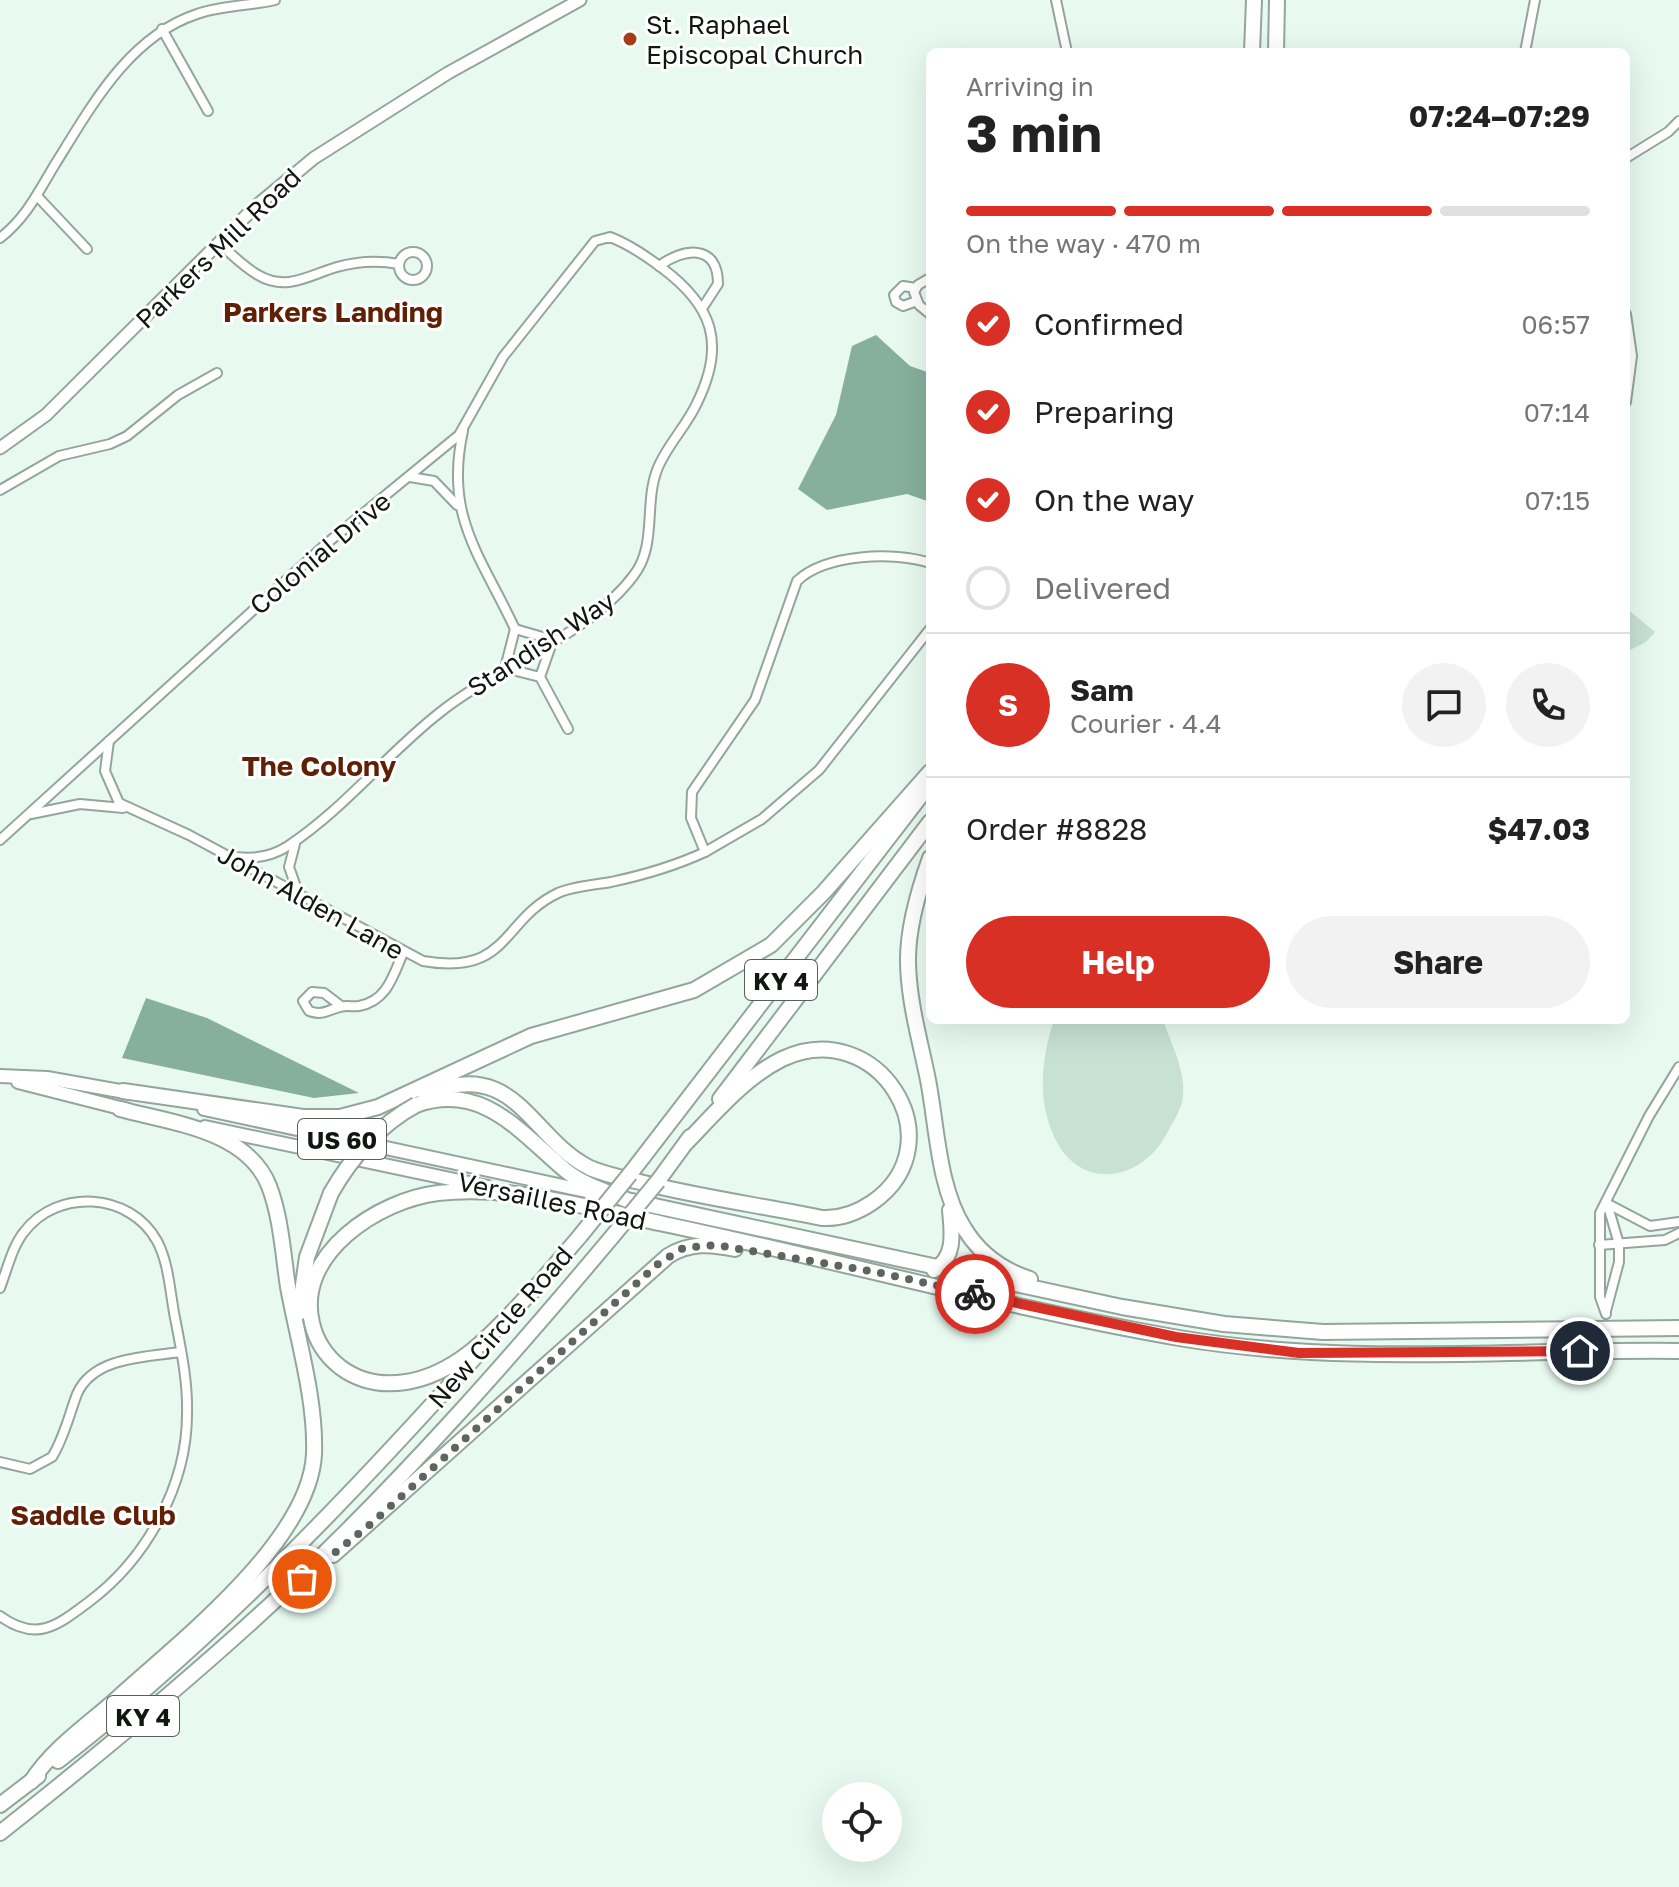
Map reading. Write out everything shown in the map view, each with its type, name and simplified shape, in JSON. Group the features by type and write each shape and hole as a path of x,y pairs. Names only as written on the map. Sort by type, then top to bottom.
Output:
{"highway":[{"path":"1252,48 1254,0"},
{"path":"1276,48 1277,0"},
{"path":"394,1100 498,1049 694,990 742,965 793,925 926,776"},
{"name":"New Circle Road","path":"0,1805 86,1739 232,1610 390,1454 630,1174 926,788"},
{"name":"New Circle Road","path":"0,1833 109,1745 282,1594 428,1448 658,1181 926,827"},
{"path":"915,1281 939,1267 952,1246 949,1190 909,981 912,927 926,873"},
{"path":"123,1091 321,1118 358,1113 452,1085 492,1089 525,1109 591,1168 674,1190 835,1219 864,1209 888,1189 903,1162 909,1134 898,1093 875,1067 845,1052 813,1049 780,1060 750,1081 686,1143"},
{"path":"299,1349 303,1275 314,1232 331,1193 367,1144 416,1105 457,1099 490,1108 521,1128 567,1172 627,1200"},
{"path":"31,1782 44,1761 229,1595 285,1531 307,1489 314,1456 274,1200 261,1170 231,1143 120,1109"},
{"path":"949,1190 963,1227 994,1262 1019,1275 1122,1307"},
{"path":"538,1285 478,1347 454,1364 414,1381 390,1385 361,1379 331,1360 317,1338 310,1310 313,1283 328,1255 366,1220 398,1204 426,1195 459,1192 562,1203"},
{"name":"Versailles Road","path":"627,1200 1122,1307 1224,1324 1323,1332 1606,1321 1679,1328"},
{"name":"Versailles Road","path":"562,1203 1176,1337 1254,1348 1398,1354 1679,1351"},
{"path":"282,1594 372,1523 675,1251 693,1245 716,1245 876,1272"}],"main road":[{"name":"Parkers Mill Road","path":"0,448 46,415 291,176 354,131 448,73 580,0"},
{"name":"Versailles Road","path":"0,1077 47,1078 123,1091 627,1200"},
{"name":"Versailles Road","path":"0,1077 120,1109 562,1203"}],"street":[{"path":"209,0 212,10"},
{"path":"0,238 17,225 113,77 132,54 162,29 212,10 275,0"},
{"path":"1056,0 1066,48"},
{"path":"1526,48 1535,0"},
{"path":"162,29 208,111"},
{"path":"1630,156 1668,132 1679,121"},
{"path":"37,196 87,249"},
{"name":"Colonial Drive","path":"0,840 326,544 463,430 503,357 595,241 603,236 629,246 659,266"},
{"path":"219,243 260,276 282,282 302,281 355,263 381,261 399,264"},
{"path":"681,252 693,252 708,258 716,270 718,284 703,307 659,266 681,252"},
{"path":"917,301 903,306 896,302 894,295 903,286 916,288 926,281"},
{"path":"916,288 917,301 926,310"},
{"name":"Standish Way","path":"225,855 246,858 268,856 301,836 436,715 610,601 642,563 656,472 694,410 708,374 712,337 703,307"},
{"path":"1630,342 1630,371"},
{"path":"0,490 59,456 110,444 127,436 178,395 217,373"},
{"path":"458,507 456,480 463,430"},
{"path":"409,478 434,481 451,494 515,629 505,668 540,677 568,729"},
{"path":"705,852 691,818 692,792 755,700 797,581 809,572 884,555 907,556 926,562"},
{"path":"515,629 553,640 540,677"},
{"name":"John Alden Lane","path":"109,740 104,763 108,781 116,800 132,810 225,855 403,953 434,963 474,959 500,947 540,904 559,892 640,876 705,852 762,819 819,770 926,634"},
{"name":"John Alden Lane","path":"26,816 80,804 110,804 132,810"},
{"path":"299,896 289,867 290,854 301,836"},
{"path":"341,1006 362,1006 378,999 389,985 403,953"},
{"path":"1606,1321 1600,1297 1598,1224 1649,1116 1679,1067"},
{"path":"0,1288 2,1274 24,1233 53,1208 88,1201 117,1207 139,1221 156,1240 165,1263 181,1352 188,1416 170,1499 155,1528 118,1575 97,1595 55,1625 37,1631 16,1628 0,1616"},
{"path":"1607,1203 1650,1226 1679,1222"},
{"path":"1604,1351 1610,1288 1617,1274 1619,1244 1607,1203"},
{"path":"1599,1245 1665,1240 1679,1233"},
{"path":"0,1462 30,1469 52,1457 78,1392 90,1374 109,1365 181,1352"}],"shaded area":[{"path":"876,335 910,366 926,372 926,501 907,494 827,510 798,489 836,415 852,346"},
{"path":"1630,611 1655,632 1646,642 1630,650"},
{"path":"146,998 207,1018 359,1093 314,1098 122,1058"},
{"path":"1053,1024 1164,1024 1180,1067 1182,1101 1154,1152 1140,1164 1108,1174 1091,1172 1076,1165 1063,1152 1048,1120 1043,1091"}],"way so far":[{"path":"302,1579 372,1523 658,1264 683,1248 716,1245 783,1259 876,1272 975,1294"}],"place":[{"name":"St. Raphael Episcopal Church","path":"630,39"}],"district":[{"name":"Parkers Landing","path":"333,311"},
{"name":"The Colony","path":"319,765"},
{"name":"Saddle Club","path":"93,1514"}],"route":[{"path":"975,1294 1176,1337 1299,1353 1580,1351"}]}
